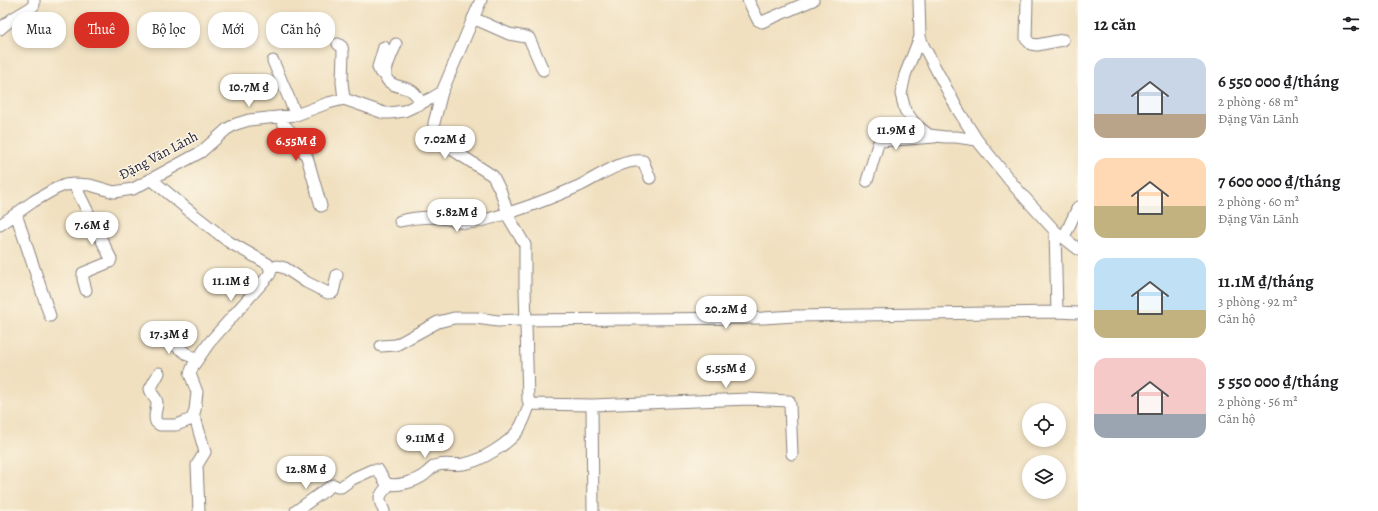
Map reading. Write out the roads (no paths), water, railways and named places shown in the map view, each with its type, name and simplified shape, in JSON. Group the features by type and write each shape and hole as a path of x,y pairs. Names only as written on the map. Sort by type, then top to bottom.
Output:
{"street":[{"path":"0,29 12,19 32,7 34,5 34,0"},
{"path":"384,511 379,497 382,491 389,485 413,481 438,465 465,464 492,452 515,434 520,428 530,403 527,396 524,288 526,248 507,214 501,192 493,176 445,145 435,134 434,129 434,123 442,92 472,18 481,0"},
{"path":"748,0 758,20 762,22 813,0"},
{"path":"919,0 920,37 923,45 958,110 977,140 1016,188 1078,249"},
{"path":"1027,0 1026,39 1031,44 1037,45 1063,40"},
{"path":"472,18 509,34 529,38 543,70"},
{"path":"920,37 900,94 905,110 916,124 929,135 937,137"},
{"path":"338,44 342,47 343,52 342,82 344,99 384,113 390,113 404,111 421,104 442,92"},
{"path":"386,75 396,44"},
{"path":"384,47 378,67 380,72 386,75 389,82 413,92 418,97 421,104"},
{"path":"273,62 296,115"},
{"name":"Đặng Văn Lãnh","path":"0,225 34,201 55,189 74,184 90,184 114,192 133,189 200,152 227,129 236,124 249,120 296,115 328,103 344,99"},
{"path":"280,117 285,126 294,134 307,157 321,206"},
{"path":"867,181 880,141 937,137 956,137 977,140"},
{"path":"400,221 426,217 448,219 466,223 507,214 579,185 628,162 643,161 650,178"},
{"path":"151,179 229,242 268,264 270,269 270,274 209,343 193,366 190,374 197,392 193,416 190,420 176,425 160,425 156,422 154,417 157,402 155,397 150,393 150,389 159,374"},
{"path":"74,184 111,259 110,262 83,273 82,279 86,290"},
{"path":"1057,312 1066,236 1078,207"},
{"path":"16,214 50,316"},
{"path":"270,269 277,266 285,268 328,294 333,292 337,274"},
{"path":"381,346 396,345 438,322 454,318 476,318 503,321 763,318 795,316 1057,312 1078,313"},
{"path":"152,330 164,341 173,344 190,356 198,358"},
{"path":"530,403 592,405 749,400 789,401 792,454"},
{"path":"592,405 593,511"},
{"path":"193,416 196,421 205,452 197,462 199,511"},
{"path":"296,511 332,486 334,485 339,488 352,479 372,470 378,470 384,481 389,485"}]}
